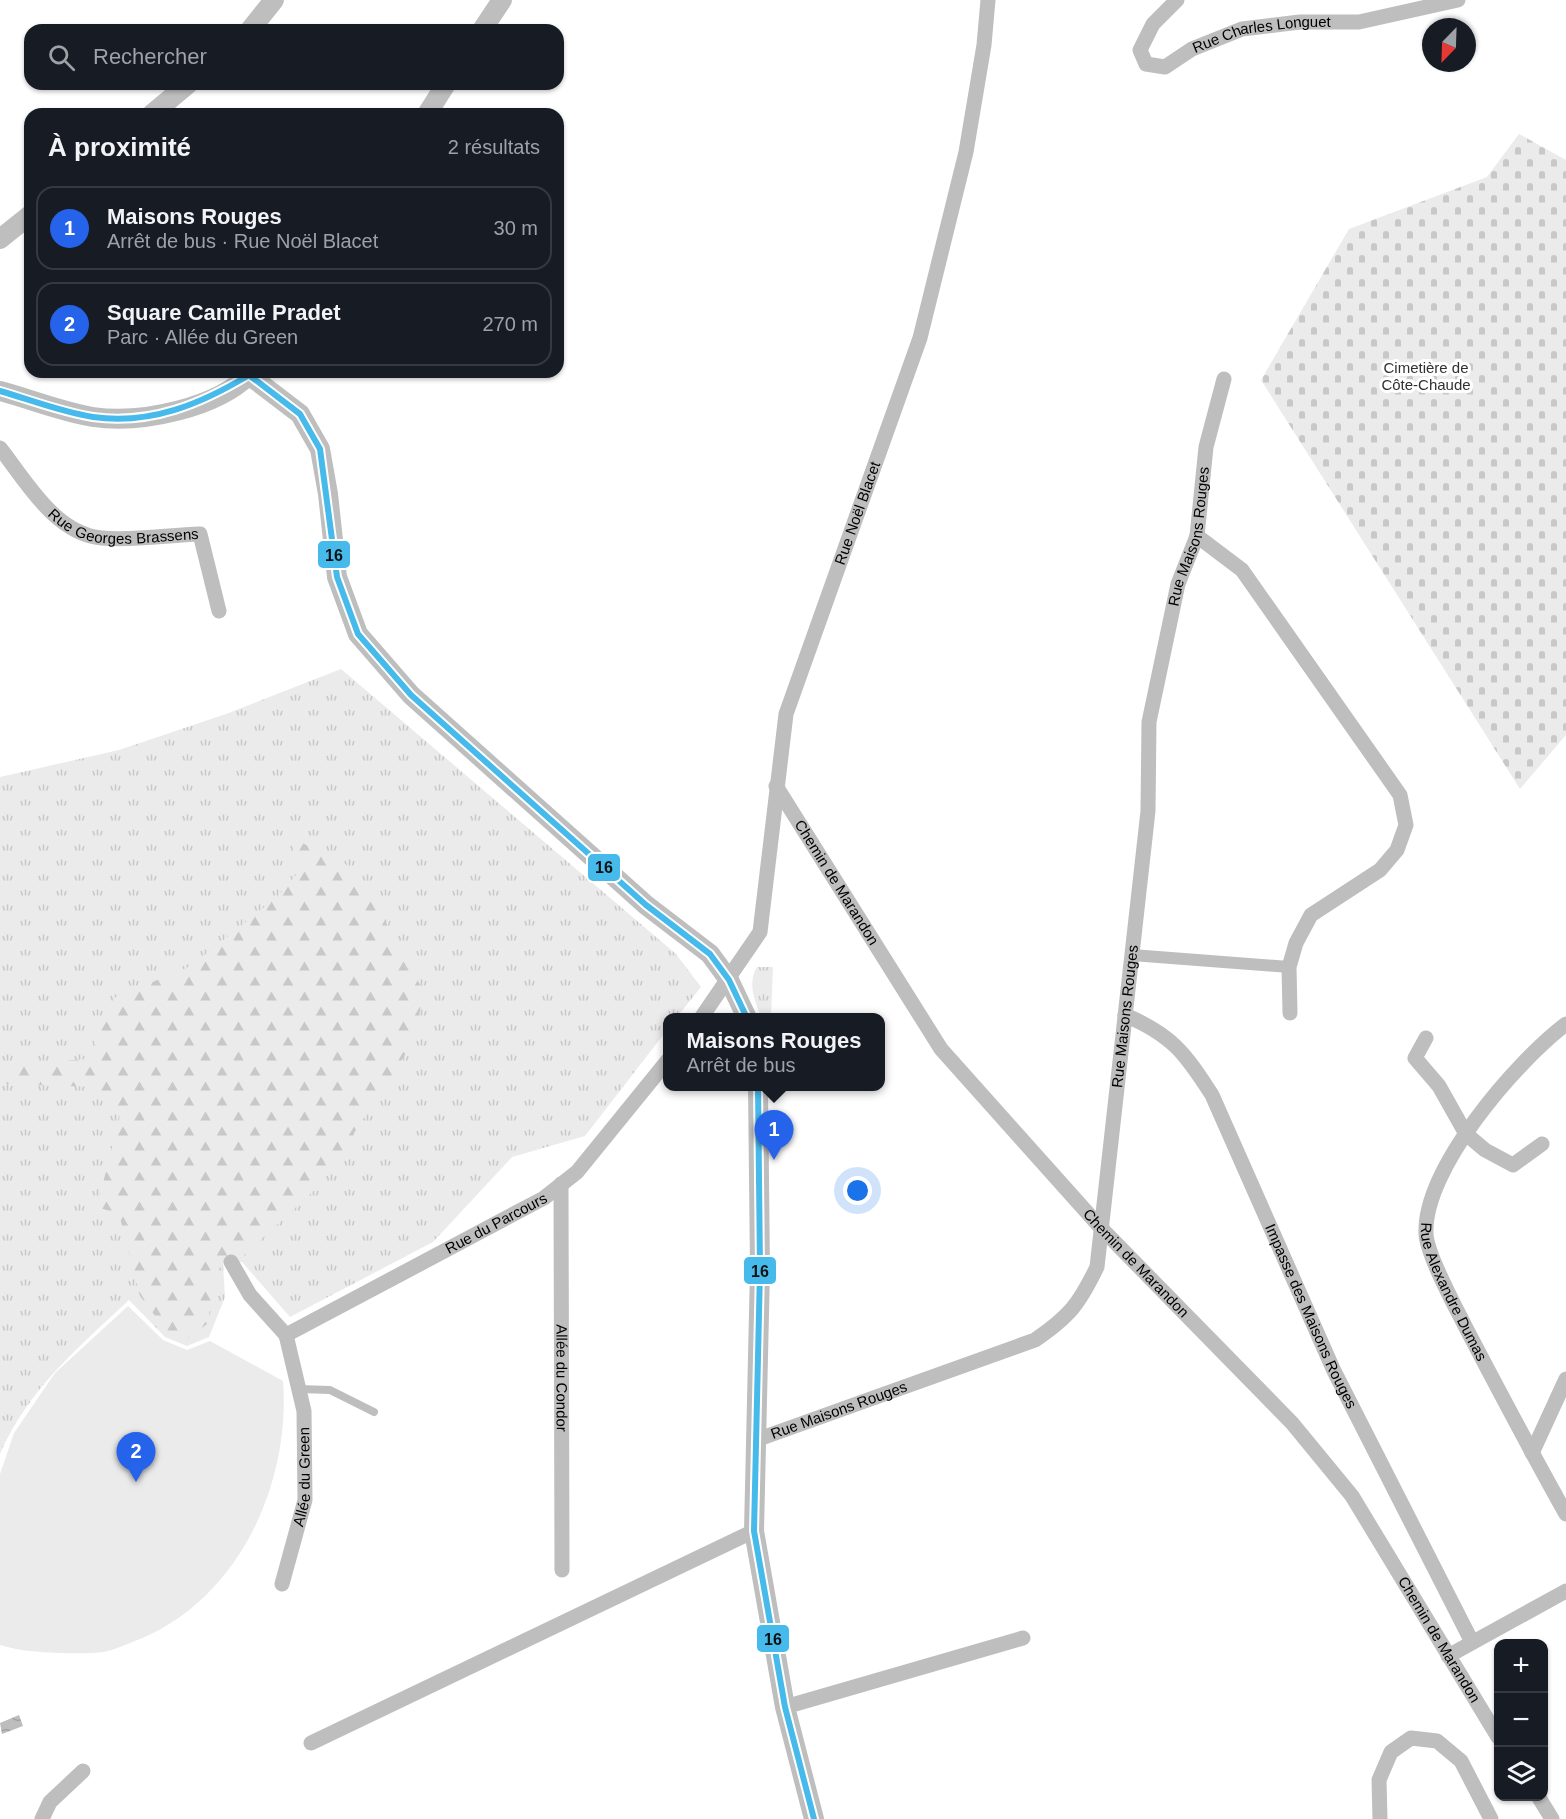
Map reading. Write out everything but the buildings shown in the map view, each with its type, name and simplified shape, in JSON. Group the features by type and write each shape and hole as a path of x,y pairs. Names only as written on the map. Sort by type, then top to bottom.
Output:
{"street":[{"path":"254,24 274,0"},
{"path":"486,24 501,0"},
{"name":"Rue Noël Blacet","path":"729,980 760,932 786,714 920,338 966,152 984,45 988,0"},
{"name":"Rue Charles Longuet","path":"1177,0 1153,24 1140,50 1146,64 1165,67 1192,49 1242,29 1300,22 1359,22 1458,0"},
{"path":"159,108 181,90"},
{"path":"431,108 442,90"},
{"path":"0,240 24,220"},
{"path":"0,391 93,417 131,418 174,413 213,398 245,378"},
{"path":"256,378 300,414 320,449 328,494 337,577 358,634 411,695 646,905 710,954 729,980 745,1013"},
{"name":"Rue Maisons Rouges","path":"756,1440 1035,1340 1064,1320 1081,1299 1097,1267 1148,811 1149,722 1178,584 1197,536 1206,447 1224,379"},
{"name":"Rue Georges Brassens","path":"0,448 50,512 76,530 100,538 200,534 219,611"},
{"path":"1197,536 1242,570 1400,795 1406,825 1397,850 1380,870 1311,915 1296,943 1289,967 1290,1013"},
{"name":"Chemin de Marandon","path":"776,786 941,1049 1101,1228 1292,1423 1344,1487 1394,1562 1494,1731"},
{"path":"1132,956 1289,967"},
{"path":"704,1013 729,980"},
{"name":"Impasse des Maisons Rouges","path":"1125,1015 1150,1026 1185,1053 1212,1095 1334,1371 1472,1642"},
{"name":"Rue Alexandre Dumas","path":"1566,1024 1489,1102 1466,1134 1434,1191 1426,1235 1444,1285 1566,1514"},
{"path":"1426,1038 1415,1058 1439,1086 1466,1134 1485,1150 1513,1165 1542,1144"},
{"name":"Rue du Parcours","path":"286,1335 543,1198 578,1172 663,1066"},
{"path":"758,1091 760,1270 754,1532 785,1707 814,1819"},
{"name":"Allée du Condor","path":"561,1184 562,1570"},
{"path":"231,1262 250,1295 286,1335"},
{"name":"Allée du Green","path":"282,1584 305,1500 304,1411 286,1335"},
{"path":"1532,1453 1566,1379"},
{"path":"311,1743 754,1532"},
{"path":"1448,1656 1566,1591"},
{"path":"785,1707 1023,1638"},
{"path":"1380,1819 1379,1780 1391,1752 1411,1738 1437,1741 1461,1761 1491,1819"},
{"path":"42,1819 50,1802 83,1771"},
{"path":"1540,1801 1551,1819"}],"lane":[{"path":"299,1389 330,1390 374,1412"}],"green space":[{"name":"Cimetière de Côte-Chaude","path":"1519,134 1566,160 1566,735 1520,789 1261,380 1349,229 1487,177"},
{"path":"341,669 676,954 701,987 680,1013 663,1013 663,1035 585,1136 512,1157 433,1242 290,1317 242,1262 223,1263 225,1297 209,1337 187,1346 165,1337 129,1300 56,1370 40,1389 25,1409 0,1454 0,777 119,750 226,714"},
{"path":"288,836 357,870 423,990 416,1038 320,1185 241,1258 222,1257 207,1324 187,1339 168,1333 140,1296 119,1214 97,1207 121,1111 97,1087 5,1084 4,1065 87,1059 114,998 191,966 278,896 302,868"},
{"path":"757,967 773,967 771,1013 759,1013 752,986"},
{"path":"128,1306 163,1340 187,1350 210,1341 283,1381 283,1421 277,1462 266,1501 249,1538 227,1572 199,1602 167,1626 104,1652 44,1652 0,1645 0,1474 14,1433 55,1373"}],"water":[{"path":"19,1715 23,1726 2,1734 0,1723"}],"transit line":[{"name":"16","path":"0,391 81,415 114,419 135,418 175,410 213,395 244,378"},
{"name":"16","path":"253,378 300,414 320,449 337,577 358,634 411,695 646,905 710,954 729,980 745,1013"},
{"name":"16","path":"758,1091 760,1270 754,1531 785,1707 814,1819"}],"place":[{"name":"Maisons Rouges","path":"774,1160"},
{"name":"Square Camille Pradet","path":"136,1482"}]}
